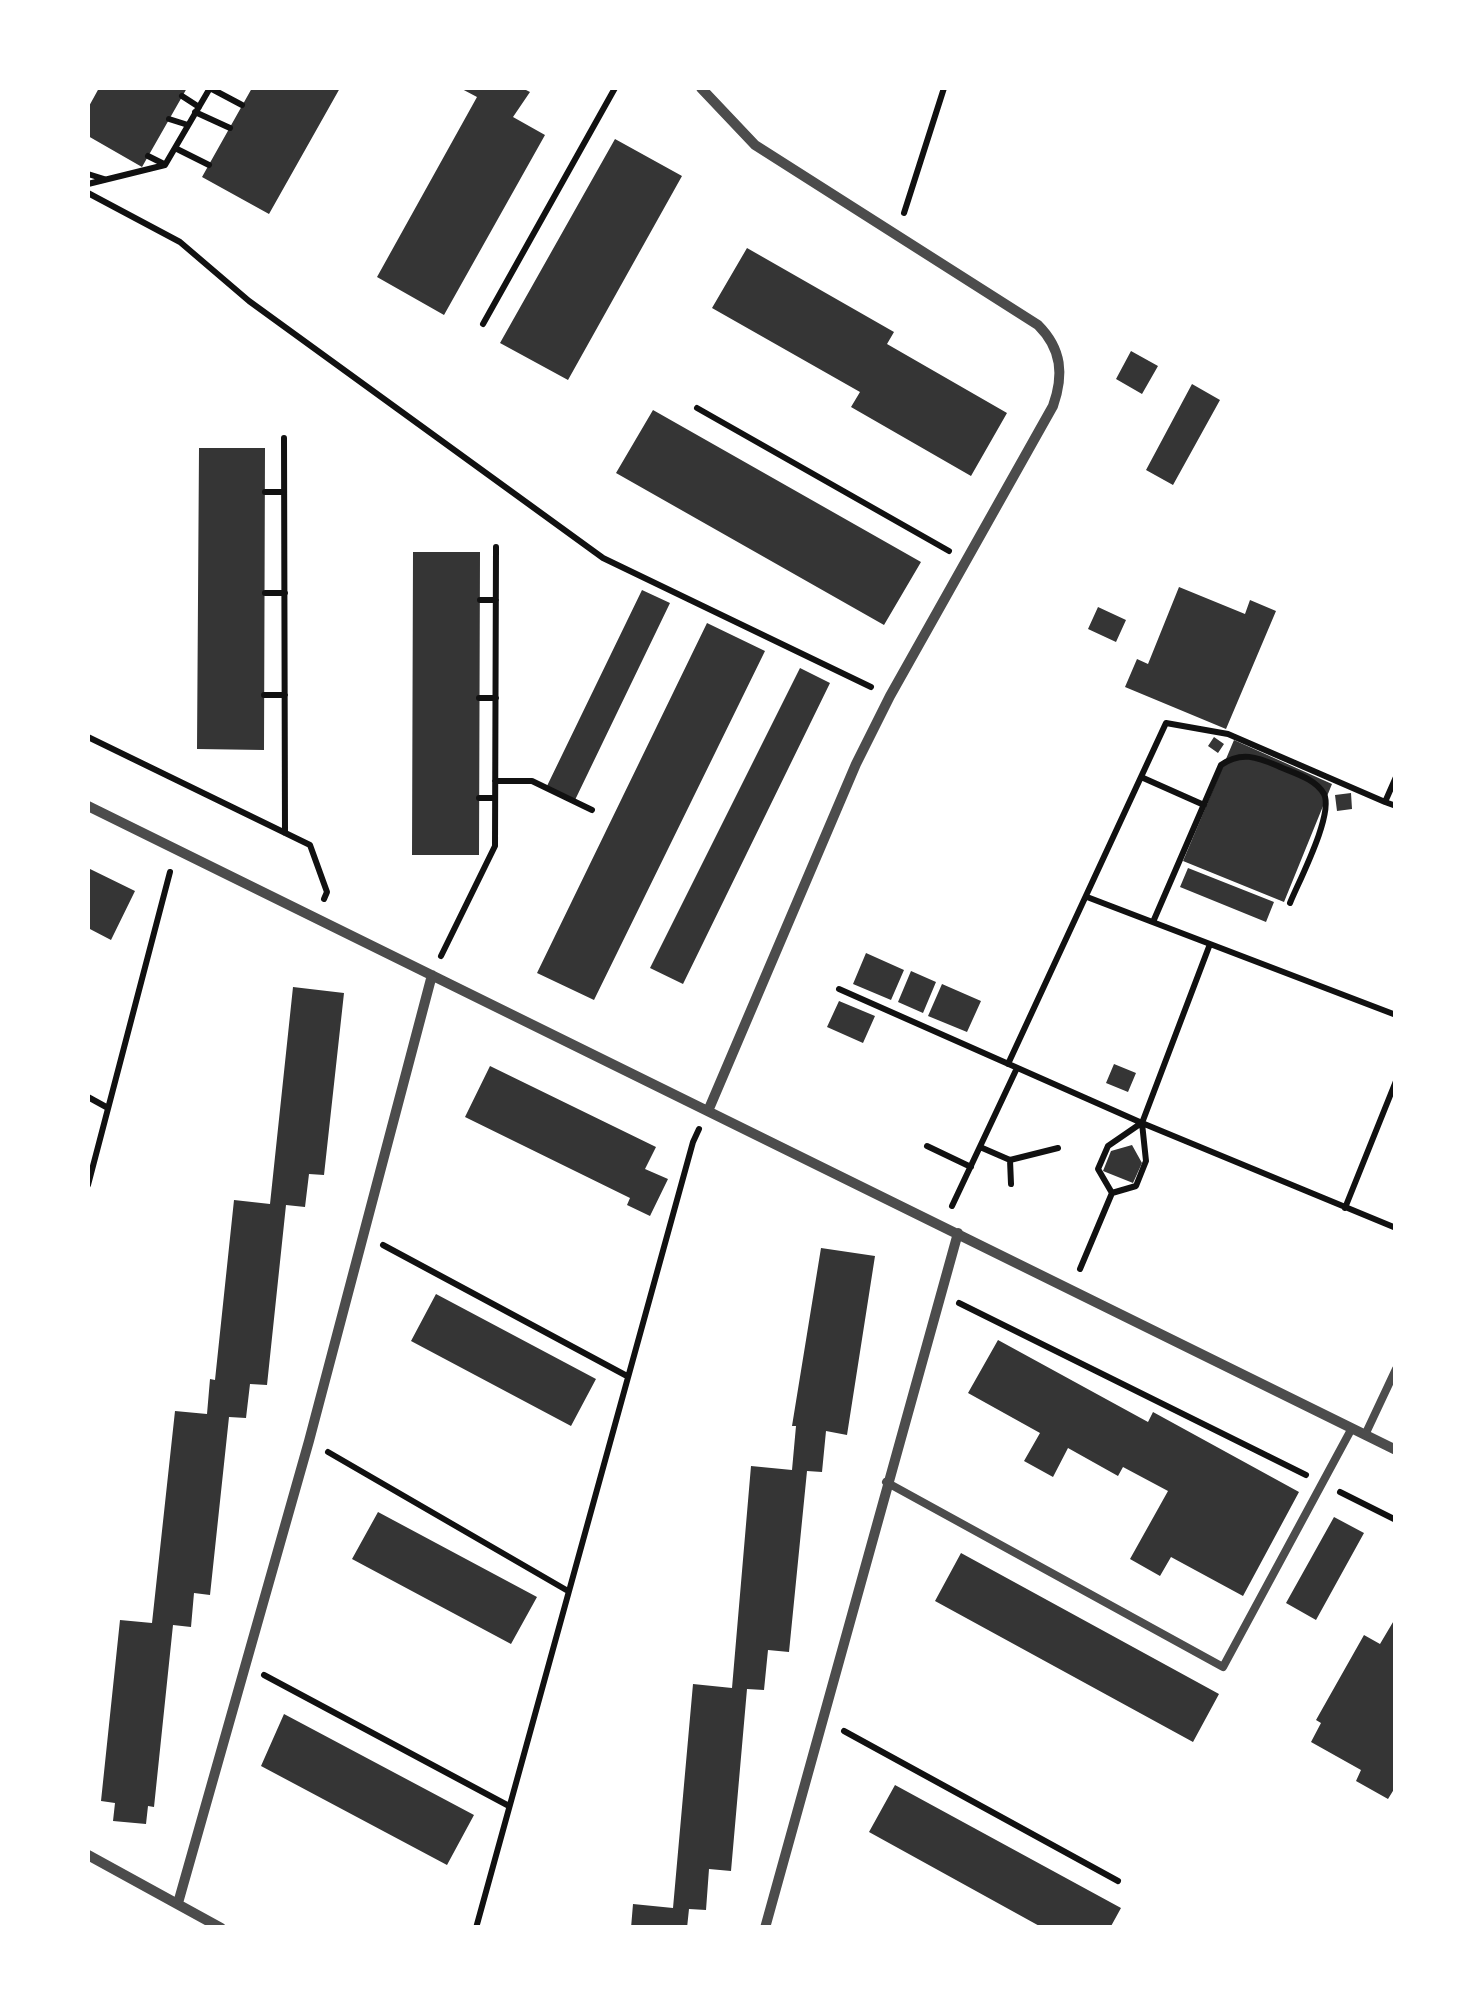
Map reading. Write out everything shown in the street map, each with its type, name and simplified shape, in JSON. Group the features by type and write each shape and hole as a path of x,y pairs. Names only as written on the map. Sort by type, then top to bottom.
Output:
{"street":[{"path":"701,88 755,144 1038,325 1053,340 1058,352 1060,378 1054,406 890,696 856,764 708,1110"},
{"path":"88,806 1396,1450"},
{"path":"178,1903 309,1442 432,975"},
{"path":"765,1928 958,1233"},
{"path":"88,1855 221,1928"}],"lane":[{"path":"1365,1435 1396,1368"},
{"path":"886,1482 1223,1667 1352,1428"}],"path":[{"path":"88,184 166,165 210,88 242,106"},
{"path":"482,324 615,88"},
{"path":"898,233 944,88"},
{"path":"182,96 197,110 230,128"},
{"path":"169,119 188,125"},
{"path":"175,148 209,165"},
{"path":"148,156 166,165"},
{"path":"88,174 105,179"},
{"path":"88,193 180,242 249,301 603,558 890,696"},
{"path":"697,408 967,562"},
{"path":"284,438 285,833"},
{"path":"265,492 284,492"},
{"path":"432,975 496,846 496,547"},
{"path":"265,594 284,594"},
{"path":"480,600 496,600"},
{"path":"264,694 284,695"},
{"path":"479,698 496,698"},
{"path":"1008,1064 1166,722 1228,734 1396,806"},
{"path":"88,737 310,846 328,892 314,918"},
{"path":"1153,922 1221,765 1234,756 1256,757 1311,780 1324,794 1326,812 1290,902"},
{"path":"1141,777 1204,805"},
{"path":"1385,802 1396,777"},
{"path":"496,781 532,782 592,810"},
{"path":"479,798 496,798"},
{"path":"88,1185 176,850"},
{"path":"1086,897 1396,1016"},
{"path":"1112,1193 1136,1186 1146,1162 1142,1123 1210,944"},
{"path":"839,989 1142,1123 1396,1228"},
{"path":"943,1225 1017,1068"},
{"path":"1345,1208 1396,1082"},
{"path":"88,1097 108,1108"},
{"path":"476,1928 693,1142 708,1110"},
{"path":"1112,1193 1098,1170 1108,1146 1142,1123"},
{"path":"926,1146 971,1167"},
{"path":"980,1147 1010,1160 1058,1148"},
{"path":"1010,1160 1012,1184"},
{"path":"1071,1288 1112,1193"},
{"path":"364,1235 628,1376"},
{"path":"940,1294 1396,1520"},
{"path":"309,1442 568,1592"},
{"path":"246,1665 509,1806"},
{"path":"821,1719 1118,1881"}],"building":[{"path":"99,88 187,88 142,167 88,136 88,108"},
{"path":"252,88 340,88 269,214 202,177"},
{"path":"460,88 522,88 530,92 513,117 545,135 444,315 377,277 477,97"},
{"path":"615,139 682,176 568,380 500,343"},
{"path":"747,248 894,332 887,344 1007,413 971,476 851,407 860,392 712,308"},
{"path":"1131,351 1158,366 1142,394 1116,379"},
{"path":"1192,384 1220,400 1173,485 1146,470"},
{"path":"653,410 921,562 884,625 616,473"},
{"path":"199,448 265,448 264,750 197,749"},
{"path":"413,552 480,552 479,855 412,855"},
{"path":"1179,587 1245,614 1250,600 1276,611 1226,729 1125,687 1137,659 1148,664"},
{"path":"642,590 670,603 575,800 547,786"},
{"path":"1098,607 1126,620 1116,642 1088,629"},
{"path":"707,623 765,651 594,1000 537,973"},
{"path":"800,668 830,683 683,984 650,968"},
{"path":"1214,737 1224,744 1218,753 1208,746"},
{"path":"1234,740 1332,784 1284,902 1183,861"},
{"path":"1351,793 1352,809 1337,811 1335,795"},
{"path":"88,868 135,891 111,940 88,928"},
{"path":"1188,868 1274,902 1266,922 1180,887"},
{"path":"866,953 904,970 891,1000 853,984"},
{"path":"911,971 936,982 923,1013 898,1002"},
{"path":"942,984 981,1001 967,1032 928,1016"},
{"path":"293,987 344,993 324,1175 309,1174 305,1207 286,1205 267,1385 250,1384 246,1418 229,1417 210,1595 194,1593 191,1627 173,1625 154,1807 148,1806 146,1824 113,1821 115,1803 101,1801 120,1620 152,1623 175,1411 207,1414 210,1379 215,1380 234,1200 270,1204"},
{"path":"839,1001 875,1016 863,1043 827,1027"},
{"path":"1114,1064 1136,1073 1128,1092 1106,1083"},
{"path":"490,1066 656,1147 645,1169 668,1179 650,1216 627,1205 630,1198 465,1117"},
{"path":"1132,1145 1142,1163 1133,1183 1103,1171 1111,1151"},
{"path":"821,1248 875,1256 847,1435 826,1431 822,1472 807,1471 789,1652 768,1650 764,1690 747,1689 731,1871 709,1869 706,1910 689,1909 687,1928 631,1928 633,1904 673,1908 693,1684 732,1688 751,1466 792,1470 796,1426 792,1426"},
{"path":"436,1294 596,1379 571,1426 411,1341"},
{"path":"998,1340 1148,1422 1153,1412 1299,1492 1243,1596 1171,1557 1160,1576 1130,1559 1168,1491 1123,1467 1118,1476 1068,1448 1053,1477 1024,1461 1040,1433 968,1393"},
{"path":"378,1512 537,1597 511,1644 352,1559"},
{"path":"1334,1517 1364,1533 1316,1620 1286,1603"},
{"path":"961,1553 1219,1694 1193,1742 935,1601"},
{"path":"1396,1617 1396,1786 1388,1799 1356,1781 1361,1770 1311,1742 1321,1723 1316,1720 1364,1635 1380,1644"},
{"path":"284,1714 474,1815 447,1865 261,1766"},
{"path":"895,1785 1121,1908 1110,1928 1043,1928 869,1832"}]}
